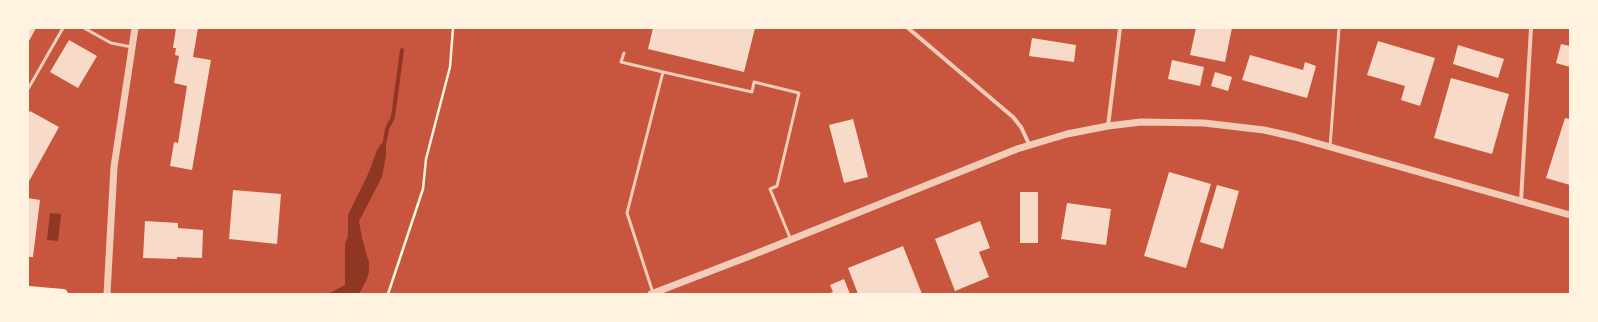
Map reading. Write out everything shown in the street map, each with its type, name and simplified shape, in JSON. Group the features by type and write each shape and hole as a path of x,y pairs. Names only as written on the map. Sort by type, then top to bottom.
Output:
{"main road":[{"path":"28,291 57,294"}],"street":[{"path":"107,294 114,167 135,28"},
{"path":"908,28 1013,117 1021,127 1029,144"},
{"path":"1108,126 1120,28"},
{"path":"1521,202 1531,28"},
{"path":"652,294 791,240 1029,144 1067,134 1108,126 1141,122 1215,124 1264,130 1330,147 1570,215"}],"lane":[{"path":"28,89 63,28"},
{"path":"84,28 111,43 132,47"},
{"path":"1330,147 1339,28"},
{"path":"624,53 621,62 663,72 752,92 754,82 799,93 777,186 770,189 791,240"},
{"path":"652,294 627,213 663,72"}],"path":[{"path":"388,294 422,189 426,159 450,67 453,28"}],"shaded area":[{"path":"386,137 386,155 382,177 359,221 369,263 369,272 366,281 359,294 328,294 345,285 345,244 348,236 348,215 369,172 377,150"},
{"path":"50,213 61,214 58,241 47,240"}],"building":[{"path":"28,28 36,28 28,43"},
{"path":"176,28 198,28 193,57 211,60 192,170 170,166 174,142 178,143 187,86 174,83 179,56 175,55 176,48 173,48"},
{"path":"653,28 755,28 744,72 648,49"},
{"path":"1196,28 1232,28 1225,62 1190,55"},
{"path":"1032,38 1076,45 1074,62 1029,56"},
{"path":"69,40 97,56 78,88 50,72"},
{"path":"1378,41 1435,58 1420,106 1401,100 1405,86 1367,75"},
{"path":"1561,44 1570,46 1570,67 1556,63"},
{"path":"1458,45 1504,59 1498,78 1453,64"},
{"path":"1250,55 1303,70 1305,62 1316,66 1307,98 1242,80"},
{"path":"1172,60 1204,67 1200,86 1168,79"},
{"path":"1215,72 1232,77 1228,91 1211,86"},
{"path":"1451,78 1509,94 1492,154 1434,138"},
{"path":"30,111 59,127 28,183 28,114"},
{"path":"1565,118 1570,119 1570,185 1546,178"},
{"path":"853,119 868,177 844,183 829,125"},
{"path":"1169,172 1211,184 1186,268 1144,256"},
{"path":"1217,185 1239,191 1223,249 1200,242"},
{"path":"233,190 281,194 277,244 229,239"},
{"path":"1020,192 1038,192 1038,243 1020,243"},
{"path":"28,198 40,200 33,257 28,257"},
{"path":"1067,203 1111,209 1106,245 1061,239"},
{"path":"145,221 178,223 178,228 203,230 202,258 143,258"},
{"path":"980,221 990,248 979,252 989,277 955,291 935,239"},
{"path":"903,246 922,294 858,294 848,268"},
{"path":"844,279 850,294 828,294 833,292 830,285"}],"waterway":[{"path":"385,141 387,129 393,117 402,50"}]}
